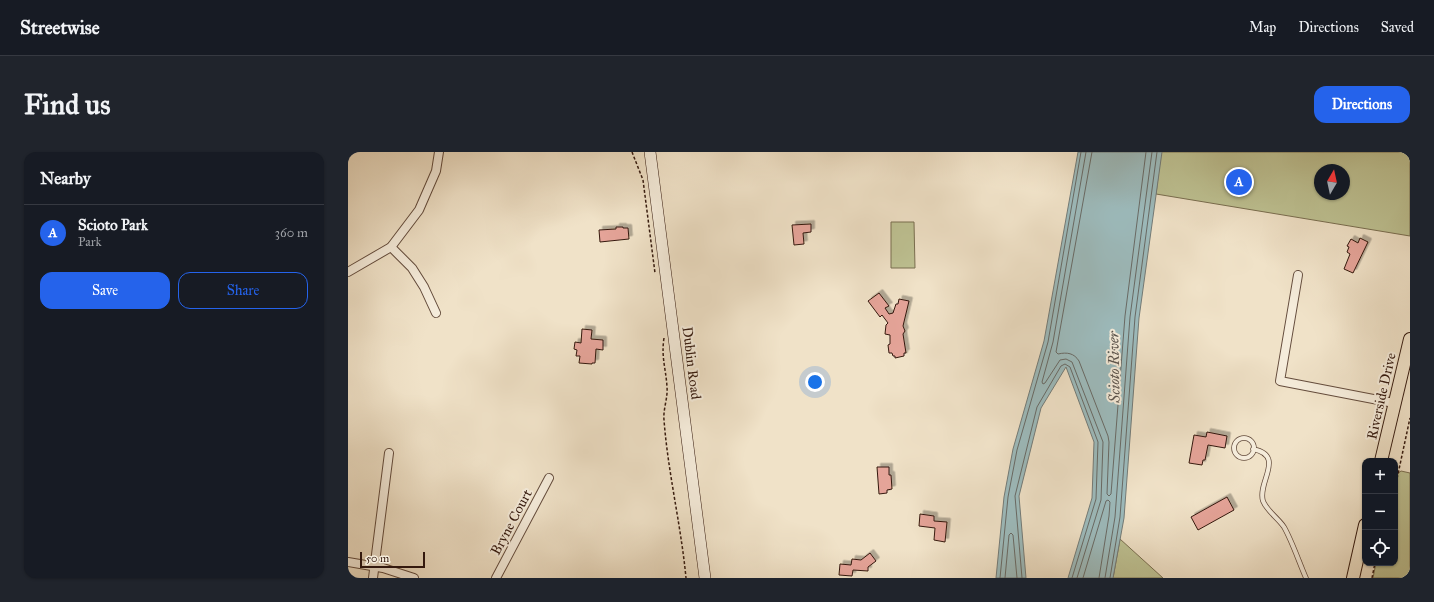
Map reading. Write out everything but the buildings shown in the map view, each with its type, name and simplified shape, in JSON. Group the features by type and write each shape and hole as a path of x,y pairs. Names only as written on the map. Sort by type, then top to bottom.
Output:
{"main road":[{"name":"Dublin Road","path":"650,152 705,578"},
{"name":"Riverside Drive","path":"1382,458 1410,339"},
{"path":"1352,578 1364,530"}],"street":[{"path":"348,272 391,247 419,210 436,171 438,152"},
{"path":"391,247 412,268 424,287 436,313"},
{"path":"1298,275 1280,381 1394,403"},
{"path":"373,578 389,453"},
{"name":"Bryne Court","path":"496,578 549,478"},
{"path":"348,562 374,566 414,578"}],"lane":[{"path":"1247,439 1252,443 1253,449 1250,455 1242,457 1236,454 1235,445 1238,440 1247,439"},
{"path":"1253,449 1261,451 1267,455 1269,459 1263,500 1266,506 1280,520 1286,530 1306,578"}],"path":[{"path":"632,152 643,180 655,274"},
{"path":"664,337 663,359 667,394 664,410 664,422 672,486 684,554 686,578"},
{"path":"1398,474 1410,418"},
{"path":"1372,578 1374,566"}],"green space":[{"path":"1161,152 1410,152 1410,236 1156,194"},
{"path":"891,222 914,222 915,268 891,268"},
{"path":"1401,471 1410,473 1410,578 1373,578 1375,566 1398,566 1398,473"},
{"path":"1120,539 1163,578 1113,578"}],"water":[{"name":"Scioto River","path":"1078,152 1162,152 1139,318 1124,518 1113,578 1068,578 1092,498 1094,442 1066,367 1041,408 1019,496 1026,578 996,578 1004,497 1013,449 1044,341"}],"place":[{"name":"Scioto Park","path":"1239,182"}]}
